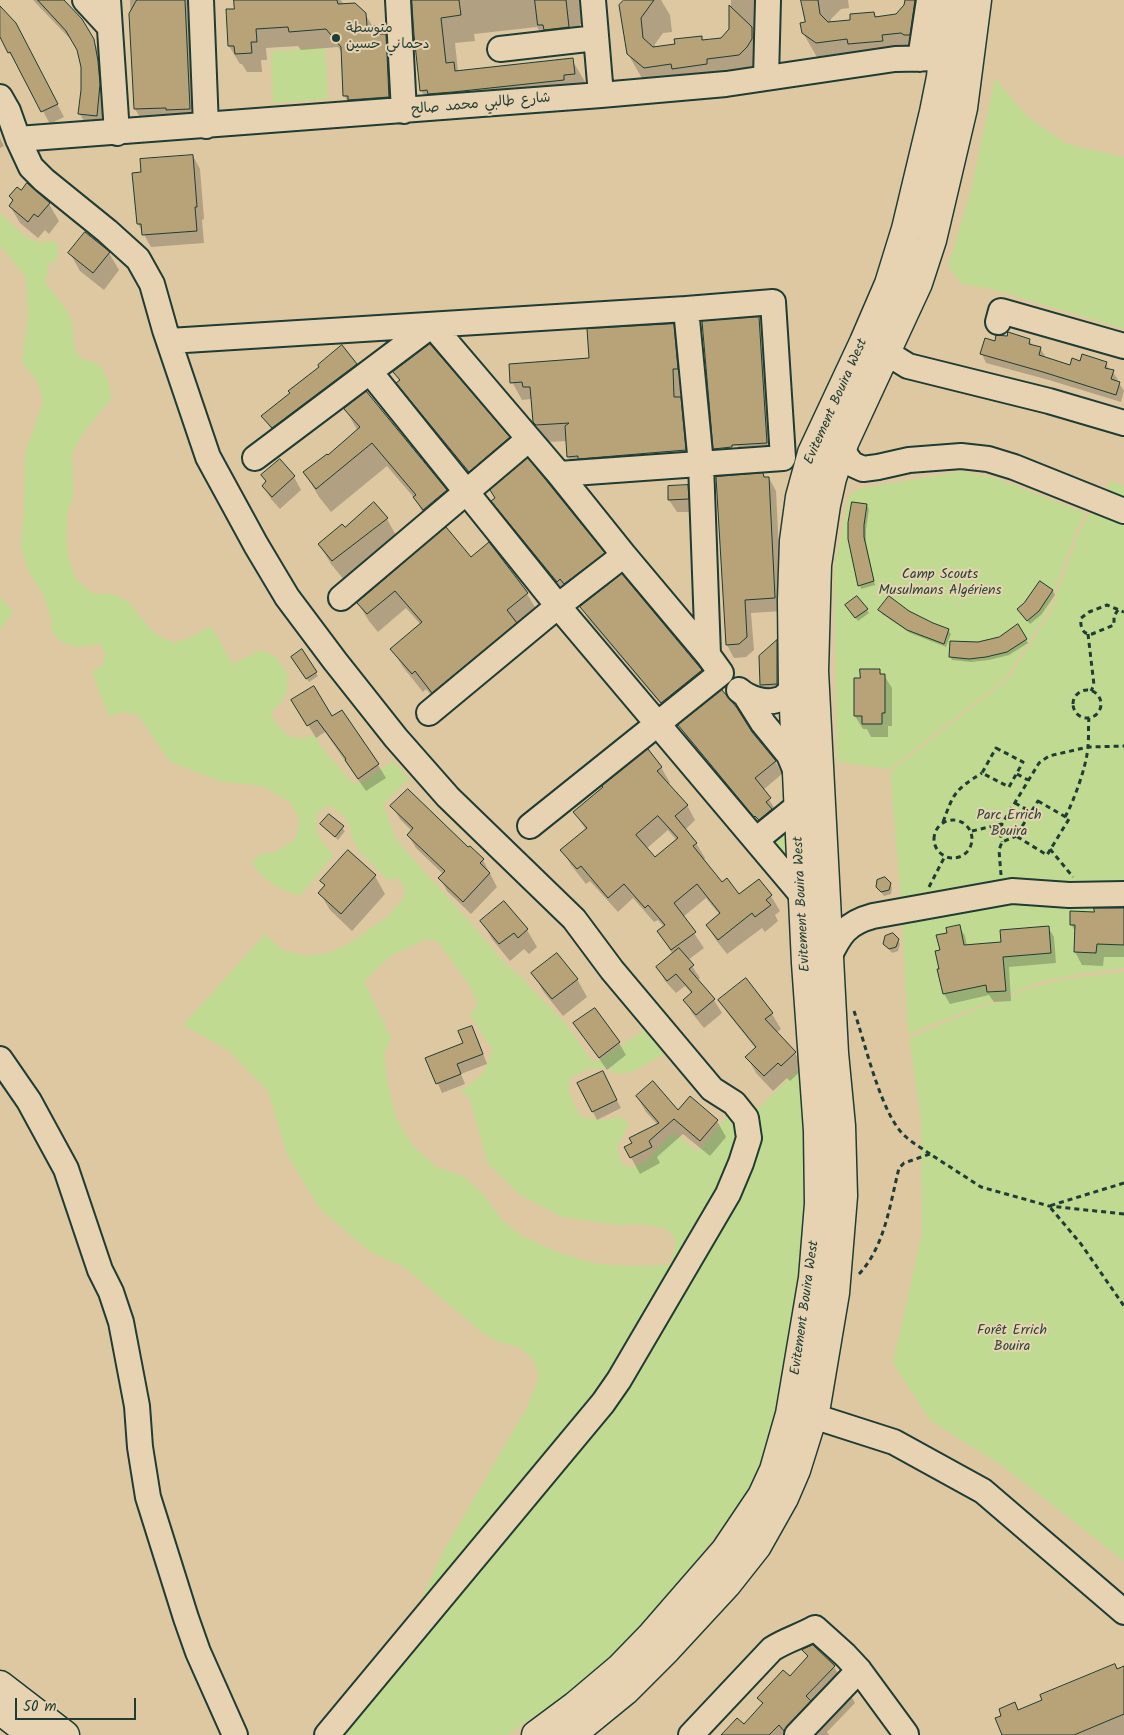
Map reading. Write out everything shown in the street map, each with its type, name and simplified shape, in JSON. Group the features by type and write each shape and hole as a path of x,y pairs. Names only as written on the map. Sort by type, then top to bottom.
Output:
{"highway":[{"name":"Evitement Bouira West","path":"572,1735 625,1691 666,1650 727,1584 757,1546 784,1498 796,1470 816,1406 835,1293 843,1196 841,1126 834,1052 814,671 817,565 832,478 876,347 889,284 906,229 934,112 931,58 949,0"},
{"name":"Evitement Bouira West","path":"536,1735 575,1706 620,1668 652,1635 725,1551 762,1496 774,1470 790,1414 813,1278 819,1204 818,1131 802,894 793,688 792,600 794,540 800,497 812,453 876,347 918,283 944,195 964,108 977,0"},
{"path":"0,1685 65,1735"},
{"path":"0,1710 32,1735"}],"street":[{"path":"85,0 109,26"},
{"path":"108,0 117,133"},
{"path":"201,0 206,126"},
{"path":"398,0 404,111"},
{"path":"593,0 601,95"},
{"path":"766,78 768,0"},
{"path":"929,0 931,58"},
{"path":"500,48 596,38"},
{"name":"شارع طالبي محمد صالح","path":"18,139 601,95 766,78 895,59 931,58"},
{"path":"0,97 32,166 44,180 107,231 138,260 152,284 208,457 287,597 334,661 396,738 448,797 574,919 612,970 712,1089 734,1102 746,1118 749,1138 728,1194 604,1403 327,1735"},
{"path":"169,341 773,302 783,458 559,474"},
{"path":"530,826 656,724 714,664 700,464 686,309"},
{"path":"998,322 1001,311 1124,346"},
{"path":"255,458 432,325"},
{"path":"432,325 559,474 714,664 746,696 789,755 797,775"},
{"path":"876,347 908,366 1049,401 1124,422"},
{"path":"370,372 558,606 656,724 802,894"},
{"path":"341,598 529,439"},
{"path":"843,445 846,456 852,464 862,468 878,467 909,460 961,456 988,459 1014,467 1124,511"},
{"path":"429,713 558,606 624,555"},
{"path":"746,696 760,700 776,701 786,696 793,688"},
{"path":"756,840 798,806"},
{"path":"830,957 837,941 846,929 860,920 1012,892 1124,894"},
{"path":"0,1059 29,1101 66,1169 100,1270 111,1292 121,1322 137,1406 140,1447 148,1497 198,1652 235,1735"},
{"path":"813,1416 894,1442 983,1491 1124,1612"},
{"path":"691,1735 772,1649 815,1628 846,1655 859,1670 906,1734 904,1735"},
{"path":"797,1735 859,1670"}],"path":[{"path":"1088,634 1080,626 1081,618 1089,612 1107,605 1124,612"},
{"path":"1088,634 1114,625 1114,616 1118,610"},
{"path":"1088,634 1094,685 1091,692"},
{"path":"1091,692 1098,697 1100,706 1097,714 1088,718 1080,716 1074,710 1075,697 1078,693 1091,692"},
{"path":"1065,817 1084,766 1088,747 1088,718"},
{"path":"1003,893 999,850 1002,842 1000,831 1002,824 1039,763 1049,756 1088,747 1124,746"},
{"path":"943,822 956,819 968,825 972,831 972,844 965,854 954,858 945,856 938,850 934,839 935,833 943,822 954,794 964,784 982,773 996,748 1023,762 1009,787 982,773"},
{"path":"1016,774 1028,780"},
{"path":"1002,842 1016,836 1038,801 1069,819 1047,855 1016,836"},
{"path":"1015,803 1031,812"},
{"path":"972,831 1002,824"},
{"path":"1050,849 1088,894"},
{"path":"919,908 945,856"},
{"path":"854,1010 872,1069 888,1111 904,1135 981,1187 1049,1206 1124,1214"},
{"path":"835,1293 850,1282 870,1256 886,1222 899,1168 904,1163 930,1154"},
{"path":"1049,1206 1124,1183"},
{"path":"1049,1206 1081,1244 1124,1306"}],"green space":[{"path":"325,48 328,99 273,103 271,51"},
{"path":"995,78 1029,118 1067,144 1124,157 1124,329 991,289 962,284 948,267 971,190"},
{"path":"0,213 26,237 38,242 54,241 59,247 56,261 46,265 49,271 45,280 71,319 74,345 77,353 81,358 101,367 109,385 111,399 81,436 72,455 74,495 67,513 66,537 69,559 76,579 94,594 116,595 123,598 153,631 174,643 194,636 211,626 233,664 261,650 275,656 288,674 287,691 282,702 272,710 273,720 289,737 303,738 316,735 320,746 353,783 361,782 393,761 409,779 383,805 397,841 504,962 567,1025 592,1061 598,1061 644,1030 663,1054 628,1073 620,1074 607,1068 588,1069 570,1078 568,1090 580,1117 604,1120 620,1116 629,1124 617,1147 621,1162 630,1168 646,1161 673,1132 698,1151 729,1114 734,1117 737,1139 733,1156 717,1187 614,1364 595,1393 417,1610 441,1555 527,1407 539,1377 534,1361 519,1347 499,1342 484,1334 404,1267 370,1252 321,1210 287,1155 268,1091 228,1050 183,1025 265,934 283,950 305,956 330,953 351,942 388,916 404,898 404,887 398,878 388,880 359,851 352,838 350,827 345,817 329,805 317,813 316,827 319,836 334,855 300,896 285,891 273,884 252,863 260,854 275,852 295,840 300,821 291,803 262,786 222,782 170,762 138,715 122,712 109,717 92,671 103,665 105,653 100,644 76,647 60,641 52,632 50,614 41,591 28,571 21,546 25,453 43,402 38,383 22,362 28,314 26,277 0,247","holes":["427,939 437,941 469,985 478,1004 470,1015 492,1049 482,1074 460,1091 469,1097 488,1164 519,1194 562,1217 618,1225 639,1224 664,1228 674,1236 675,1248 670,1265 632,1266 598,1264 557,1252 522,1236 501,1219 484,1195 463,1176 437,1167 413,1146 396,1118 387,1080 384,1054 391,1038 364,981 390,956"]},
{"name":"Camp Scouts Musulmans Algériens","path":"962,471 995,478 1086,513 1076,531 1047,613 1006,678 890,769 837,762 834,569 849,495 859,489"},
{"name":"Parc Errich Bouira","path":"1111,481 1124,486 1124,968 1072,975 1040,982 908,1034 901,903 890,772 1008,679 1050,613 1079,532 1091,512 1100,488 1108,490"},
{"path":"0,597 13,612 0,630"},
{"path":"787,830 788,857 773,841"},
{"name":"Forêt Errich Bouira","path":"1124,972 1124,1561 1004,1467 930,1420 893,1363 922,1233 921,1119 909,1038 991,1003 1041,985 1072,978"},
{"path":"802,1066 806,1114 806,1209 794,1314 769,1439 758,1471 737,1508 660,1607 613,1654 568,1694 507,1735 343,1735 419,1647 460,1592 614,1409 665,1327 685,1287 753,1113"}],"building":[{"path":"38,0 64,0 82,19 94,39 100,84 97,116 78,114 81,67 77,50 66,31"},
{"path":"137,0 185,0 190,109 134,109 129,14"},
{"path":"234,0 337,0 338,4 355,3 366,13 367,26 378,26 379,34 386,34 389,97 348,100 348,96 343,96 341,47 326,29 289,32 288,27 256,29 257,42 251,42 252,53 235,54 234,46 228,46 226,9 234,9"},
{"path":"412,0 459,0 461,15 441,18 446,63 454,62 455,71 573,58 575,74 564,75 564,80 428,94 427,90 420,91"},
{"path":"535,0 566,0 569,27 544,30 543,25 538,25"},
{"path":"624,0 654,0 641,18 643,38 653,47 675,44 674,39 702,36 702,40 721,38 729,29 729,5 752,27 752,39 739,55 707,59 707,64 672,69 671,64 644,68 627,54 619,5"},
{"path":"801,0 818,0 820,14 828,22 850,20 850,14 874,12 875,17 896,14 904,5 905,0 915,0 910,35 901,33 882,35 883,41 848,44 847,39 816,43 802,33 800,23 805,22"},
{"path":"0,6 16,23 58,104 41,112 10,52 8,53 0,37"},
{"path":"193,155 197,231 142,235 141,224 137,224 132,173 141,172 140,159"},
{"path":"27,183 50,203 38,217 34,214 28,222 9,206 13,200 9,196 17,187 21,190"},
{"path":"85,232 110,252 93,273 68,253"},
{"path":"759,317 767,443 732,445 732,447 713,449 702,321"},
{"path":"674,324 678,369 673,369 674,397 681,397 686,450 578,459 578,456 567,457 565,426 569,423 536,425 533,422 530,387 523,387 522,382 510,383 509,364 589,358 587,329"},
{"path":"1008,332 1030,339 1029,344 1041,347 1039,355 1070,365 1072,358 1080,361 1082,354 1107,362 1105,368 1114,370 1111,379 1120,382 1116,395 980,354 985,338 995,341 996,335 1007,336"},
{"path":"430,344 510,437 469,472 396,383 400,380 393,372"},
{"path":"342,345 357,364 272,428 261,416 290,393 288,391 319,367 318,365"},
{"path":"366,391 447,490 423,510 413,497 416,495 372,443 316,489 303,472 328,455 360,427 344,409"},
{"path":"528,458 605,553 564,584 560,579 557,582 491,501 495,498 490,490"},
{"path":"280,459 295,476 272,497 262,486 266,481 261,475"},
{"path":"763,473 764,477 769,477 775,598 745,600 747,637 739,644 726,645 716,477"},
{"path":"688,485 689,499 668,500 668,486"},
{"path":"374,502 388,518 332,561 318,544 342,524 345,527"},
{"path":"852,502 867,504 864,537 874,581 858,586 848,539 848,523"},
{"path":"446,527 471,557 489,542 528,593 507,610 517,623 432,693 415,671 412,674 390,649 422,622 395,591 367,614 357,603"},
{"path":"622,574 702,670 661,703 580,607"},
{"path":"1040,581 1053,590 1039,611 1027,621 1017,609 1024,603"},
{"path":"857,596 868,609 855,618 845,605"},
{"path":"889,596 909,611 949,629 944,644 907,630 878,610"},
{"path":"1018,624 1027,639 1007,652 969,659 949,657 950,641 978,642 999,637"},
{"path":"777,640 777,684 760,685 759,656"},
{"path":"302,649 317,672 306,679 291,657"},
{"path":"860,669 880,669 880,674 885,674 885,713 882,713 882,724 862,724 862,716 854,716 854,678 860,678"},
{"path":"314,686 332,716 342,710 379,764 358,779 346,759 317,720 307,726 291,700"},
{"path":"722,690 737,708 752,732 776,761 755,778 771,798 766,802 772,809 759,820 754,817 678,725"},
{"path":"648,749 662,767 657,771 688,805 675,816 697,843 693,846 722,882 727,878 739,894 759,879 772,895 766,900 771,905 755,917 752,913 718,940 706,925 720,913 697,884 674,903 696,932 671,950 657,931 665,925 648,905 645,908 624,884 608,898 581,866 577,869 560,850 587,828 573,812","holes":["658,816 678,838 655,857 636,835"]},
{"path":"408,789 468,847 470,846 484,859 480,863 490,873 463,902 438,878 445,871 407,835 413,828 390,806"},
{"path":"329,814 344,826 335,837 320,824"},
{"path":"348,850 376,875 341,914 318,893 325,885 320,881"},
{"path":"885,877 891,883 889,890 881,892 876,887 877,880"},
{"path":"504,901 528,929 518,938 514,933 499,944 480,921"},
{"path":"1094,908 1124,908 1124,945 1097,944 1096,953 1074,952 1075,925 1070,925 1070,911 1094,912"},
{"path":"960,925 964,945 1001,942 1000,930 1049,926 1051,953 1003,957 1006,991 987,992 986,985 943,994 937,969 939,969 935,951 940,950 936,935 947,933 946,928"},
{"path":"893,933 899,939 896,947 889,949 883,944 885,936"},
{"path":"679,948 694,965 689,969 715,999 696,1015 683,1000 692,992 676,974 667,981 656,967"},
{"path":"557,953 578,979 552,999 531,973"},
{"path":"746,978 773,1013 765,1019 796,1052 781,1066 778,1063 764,1076 745,1057 756,1047 718,1000"},
{"path":"595,1008 620,1042 599,1058 573,1023"},
{"path":"472,1026 483,1054 457,1064 461,1074 436,1084 425,1058 463,1043 458,1031"},
{"path":"603,1071 617,1100 592,1112 577,1083"},
{"path":"653,1081 678,1110 690,1096 718,1120 700,1141 674,1119 649,1141 652,1147 630,1158 624,1147 632,1143 629,1138 659,1123 636,1096"},
{"path":"813,1645 835,1666 806,1696 811,1701 784,1731 779,1725 769,1735 721,1735 737,1718 744,1724 763,1703 757,1698 783,1670 790,1676 808,1656 802,1650"},
{"path":"1115,1664 1117,1669 1124,1666 1124,1714 1074,1735 1002,1735 995,1718 1001,1716 999,1709 1015,1702 1018,1710 1042,1700 1040,1695"}],"place":[{"name":"متوسطة دحماني حسين","path":"336,38"}]}
